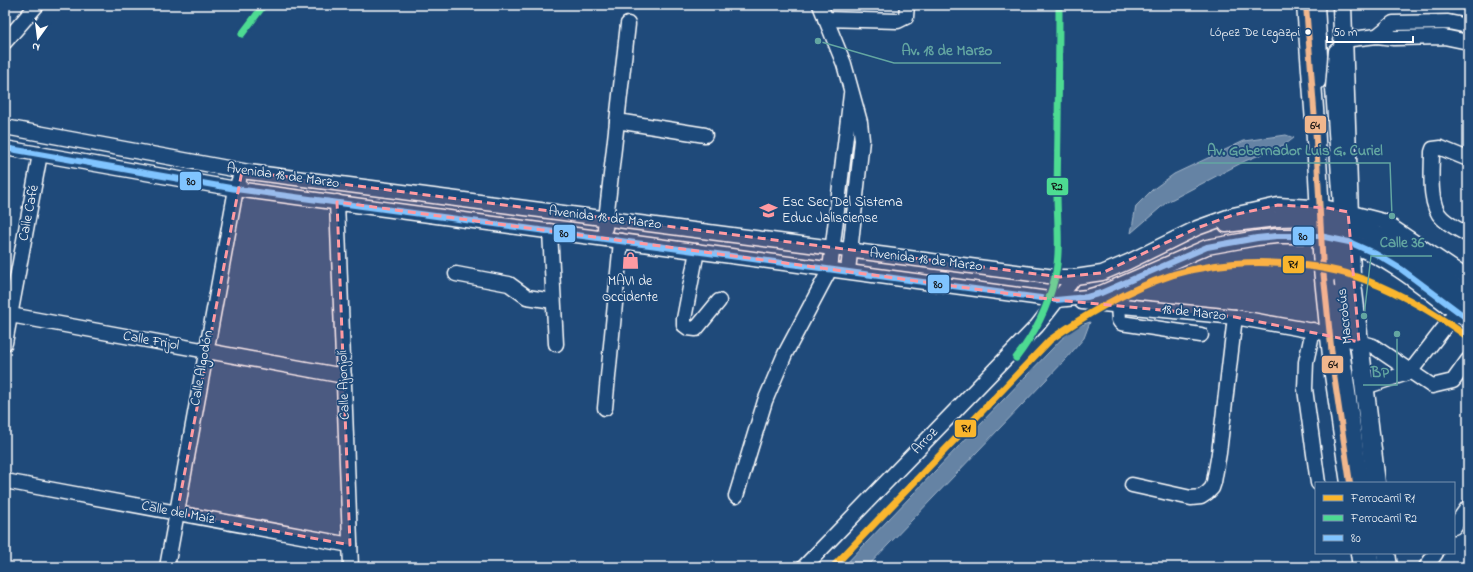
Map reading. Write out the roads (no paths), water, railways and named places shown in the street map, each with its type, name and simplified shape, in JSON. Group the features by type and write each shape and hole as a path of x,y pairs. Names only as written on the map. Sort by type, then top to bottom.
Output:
{"main road":[{"path":"1306,5 1315,122 1335,215 1335,239 1351,275 1338,336 1365,386 1376,482"},
{"path":"1342,5 1343,40 1335,239 1338,336 1350,482"},
{"path":"1335,215 1380,237 1408,254 1468,297"},
{"path":"1335,239 1376,254 1401,268 1463,315"},
{"path":"1360,554 1362,567"},
{"path":"1386,554 1388,567"}],"street":[{"path":"5,42 37,5"},
{"path":"820,5 844,64 851,94 860,122 862,140 848,271"},
{"path":"825,18 898,21 906,17 907,5"},
{"path":"1317,5 1320,56 1317,90 1324,178 1335,215"},
{"path":"1334,5 1337,56 1333,88 1338,177 1335,215"},
{"path":"1377,36 1393,23 1448,22 1468,26"},
{"path":"603,238 628,24"},
{"path":"1343,40 1377,36 1394,38 1444,37 1468,42"},
{"path":"736,496 765,401 785,354 830,269 851,94"},
{"path":"617,121 705,135"},
{"name":"Avenida 18 de Marzo","path":"5,127 242,171 1050,277 1075,277 1102,273 1197,228 1278,219 1335,215 1384,221 1468,278"},
{"name":"Avenida 18 de Marzo","path":"5,148 236,189 1056,300 1087,297 1101,293 1208,247 1277,236 1335,239"},
{"path":"1468,159 1441,148 1433,149 1432,152 1434,206 1442,218 1468,235"},
{"name":"Calle Café","path":"5,343 8,315 40,154"},
{"name":"Calle Algodón","path":"167,567 236,189 242,171"},
{"name":"Calle Ajonjolí","path":"337,202 351,567"},
{"path":"550,231 556,344"},
{"path":"605,408 621,241"},
{"path":"697,251 684,325 688,328 696,329 719,301"},
{"path":"456,274 509,284 527,296 554,301"},
{"name":"Arroz","path":"804,567 1036,326 1075,277"},
{"name":"18 de Marzo","path":"1056,300 1235,317 1338,336 1373,346 1432,386 1453,381 1468,360"},
{"path":"1118,305 1118,320 1121,323 1202,335"},
{"name":"Calle Frijol","path":"8,315 344,376"},
{"path":"1365,386 1410,372 1463,315"},
{"path":"1132,485 1191,498 1201,497 1212,488 1219,453 1235,317"},
{"path":"1318,482 1305,389 1306,362 1338,336"},
{"name":"Macrobús","path":"1338,336 1361,482"},
{"name":"Macrobús","path":"1338,336 1368,482"},
{"name":"Calle del Maíz","path":"5,481 350,545"},
{"path":"1455,526 1468,507"},
{"path":"1370,554 1372,567"},
{"path":"1377,554 1378,567"},
{"path":"1426,567 1435,554"}],"water":[{"path":"1286,135 1294,138 1286,144 1245,161 1167,202 1131,233 1136,206 1152,190 1174,174 1244,141"},
{"path":"1090,322 1084,338 1066,359 867,567 843,567 1072,328"}],"rail line":[{"name":"R2","path":"242,34 264,5"},
{"name":"R2","path":"1016,358 1029,340 1040,320 1052,288 1057,266 1059,5"},
{"name":"R1","path":"833,567 1050,340 1075,323 1127,293 1174,274 1214,266 1255,263 1296,264 1338,271 1367,281 1397,294 1441,318 1468,337"}],"place":[{"name":"López De Legazpi","path":"1308,32"},
{"name":"Av. 18 de Marzo","path":"818,41"},
{"name":"Esc Sec Del Sistema Educ Jalisciense","path":"769,210"},
{"name":"Av. Gobernador Luis G. Curiel","path":"1392,216"},
{"name":"MAVI de Occidente","path":"630,261"},
{"name":"Calle 36","path":"1364,316"},
{"name":"BP","path":"1397,334"}]}
